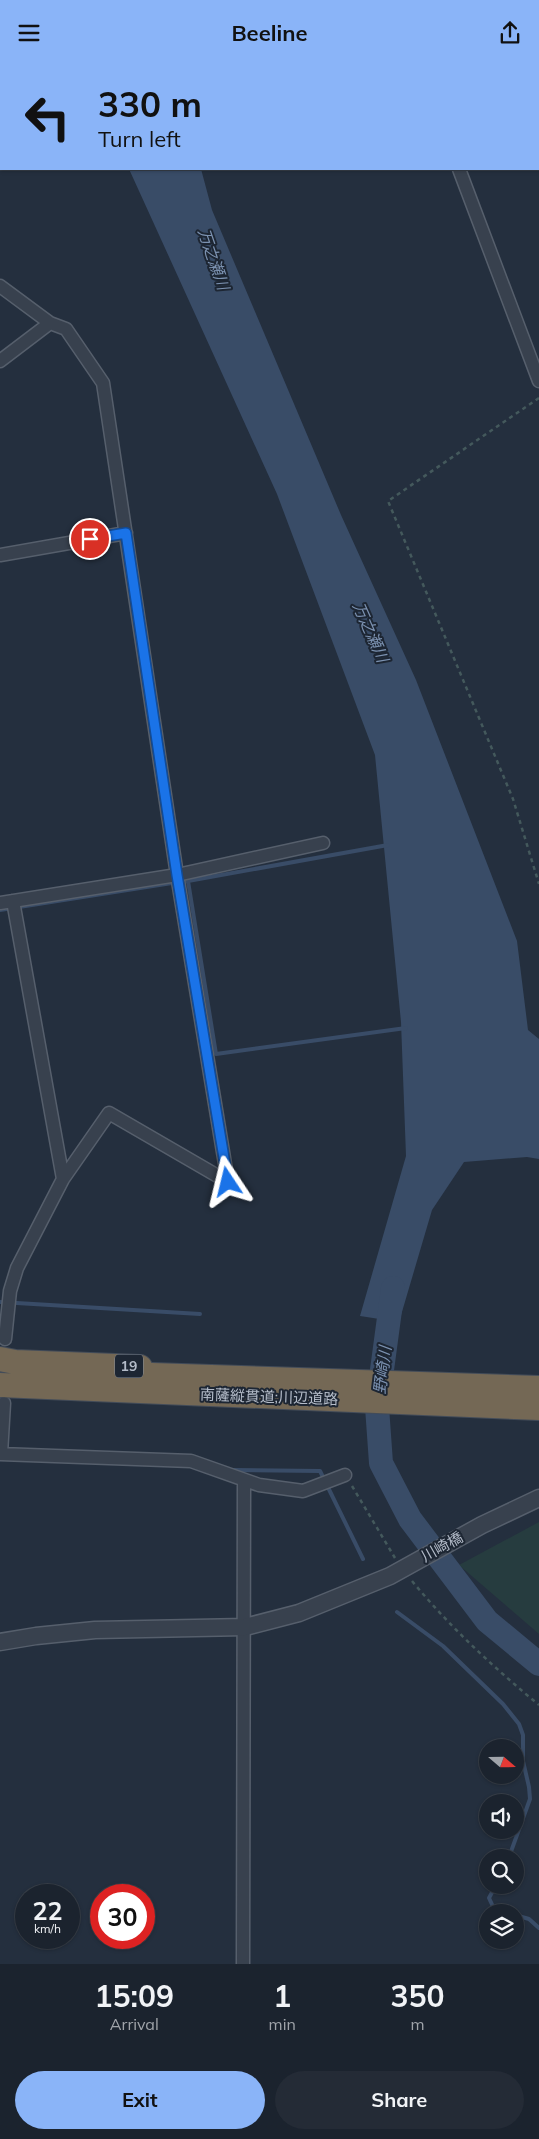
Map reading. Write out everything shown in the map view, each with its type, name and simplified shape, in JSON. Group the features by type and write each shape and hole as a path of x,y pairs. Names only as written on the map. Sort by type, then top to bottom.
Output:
{"highway":[{"name":"19","path":"3,1349 41,1363 111,1364 253,1387"},
{"name":"南薩縦貫道;川辺道路","path":"0,1370 253,1387 421,1393 539,1388"},
{"name":"19","path":"1,1396 92,1396 253,1387"},
{"name":"南薩縦貫道;川辺道路","path":"421,1393 539,1408"}],"street":[{"path":"459,170 539,381"},
{"path":"0,286 50,323 66,329 103,383 177,875 228,1182 109,1113 63,1179 5,1291 3,1349"},
{"path":"0,361 50,323"},
{"path":"0,555 126,533"},
{"path":"63,1179 10,905 177,875 324,843"},
{"path":"1,1396 1,1454 192,1461 244,1481 303,1491 345,1475"},
{"path":"243,1964 244,1481"},
{"name":"川崎橋","path":"0,1642 95,1630 245,1627 299,1613 390,1576 482,1525 539,1498"}],"path":[{"path":"539,398 388,501 513,799 539,884"},
{"path":"345,1475 402,1569 446,1621 499,1673 539,1705"}],"green space":[{"path":"539,1522 539,1634 459,1565"}],"water":[{"name":"万之瀬川","path":"129,170 201,170 212,210 341,515 416,680 517,941 528,1030 539,1039 539,1159 527,1157 464,1162 432,1210 399,1322 360,1316 406,1156 401,1022 375,755 277,494"}],"waterway":[{"path":"188,881 388,845"},
{"path":"182,882 188,881 216,1054 406,1028"},
{"path":"0,910 172,883"},
{"name":"野崎川","path":"393,1288 377,1407 381,1463 410,1519 487,1621 539,1664"},
{"path":"0,1302 200,1314"},
{"path":"233,1470 320,1471 363,1559"},
{"path":"397,1612 443,1646 503,1704 519,1724 523,1735 523,1761 530,1799 512,1849"},
{"path":"491,1894 489,1898 492,1904"},
{"path":"524,1918 529,1919 539,1928"}],"route":[{"path":"90,539 126,533 177,875 228,1182"}]}
